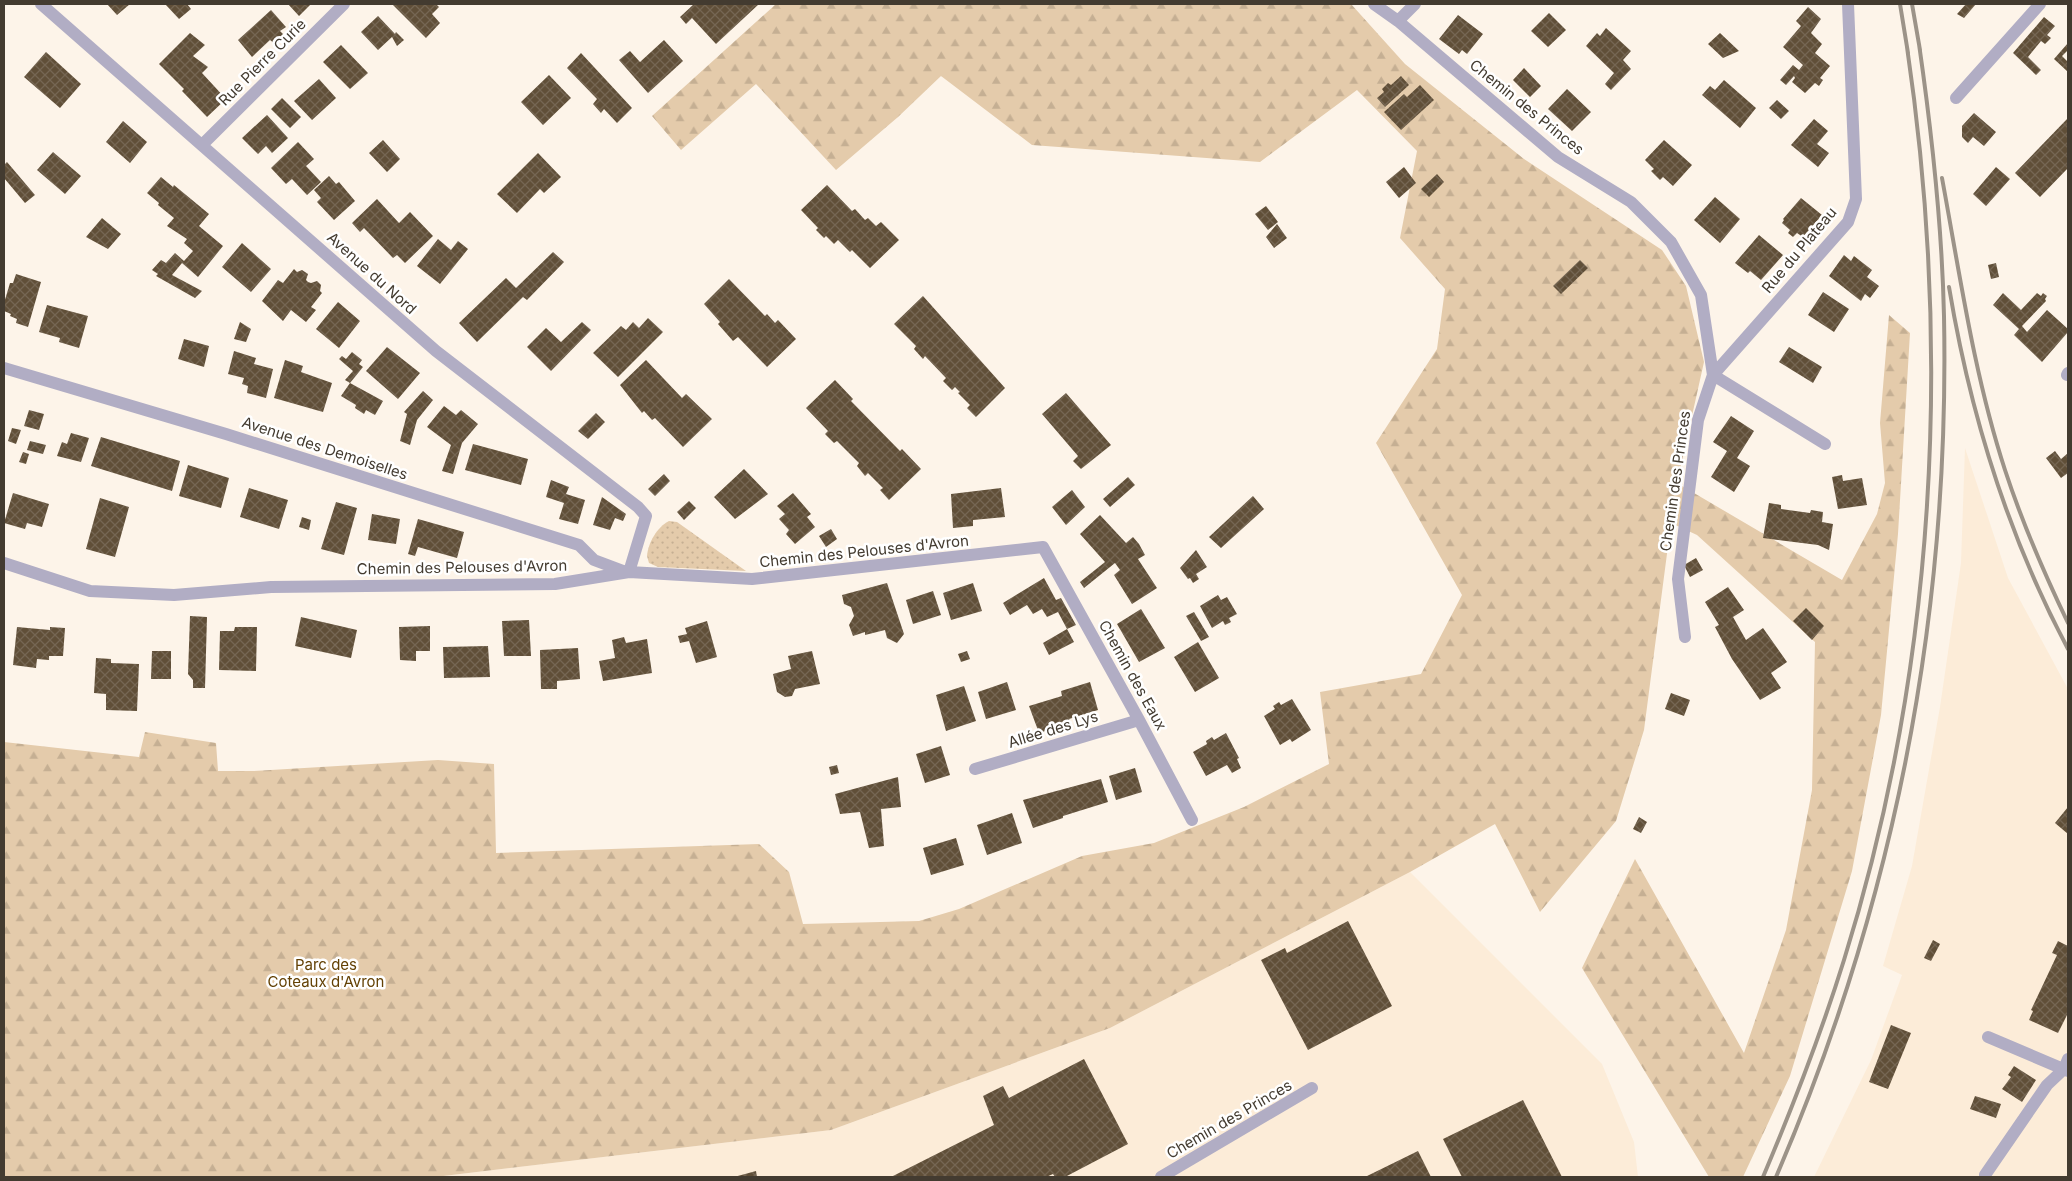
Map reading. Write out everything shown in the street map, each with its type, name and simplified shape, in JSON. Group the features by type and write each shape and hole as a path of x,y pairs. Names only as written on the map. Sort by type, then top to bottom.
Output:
{"street":[{"name":"Avenue du Nord","path":"42,4 436,351 638,507 646,516 629,572"},
{"name":"Rue Pierre Curie","path":"203,144 344,4"},
{"name":"Chemin des Princes","path":"1374,4 1398,21 1558,157 1631,202 1671,242 1701,295 1713,375 1698,420 1678,579 1685,637"},
{"path":"1398,21 1415,4"},
{"name":"Rue du Plateau","path":"1713,375 1848,222 1856,198 1848,4"},
{"path":"1956,98 2040,4"},
{"name":"Avenue des Demoiselles","path":"4,368 226,434 579,545 594,560 629,572"},
{"path":"1713,375 1825,444"},
{"name":"Chemin des Pelouses d'Avron","path":"4,563 90,591 174,595 271,587 555,584 629,572 752,579 1043,547"},
{"name":"Chemin des Eaux","path":"1043,547 1192,820"},
{"name":"Allée des Lys","path":"975,769 1139,720"},
{"path":"1985,1175 2047,1085 2067,1066 1988,1037"},
{"name":"Chemin des Princes","path":"1161,1177 1312,1088"}],"shaded area":[{"path":"1965,448 2008,578 2068,689 2068,1177 1814,1177 1871,1060 1902,975 1883,966 1912,866 1940,707 1961,563"},
{"path":"1410,872 1602,1064 1634,1142 1638,1177 435,1177 831,1130 1110,1028"}],"green space":[{"name":"Parc des Coteaux d'Avron","path":"776,4 1351,4 1405,64 1524,159 1662,250 1686,286 1704,362 1677,483 1842,580 1877,514 1885,483 1880,423 1889,315 1910,333 1898,534 1881,715 1852,871 1790,1076 1743,1177 1709,1177 1582,968 1635,859 1744,1053 1786,930 1812,790 1815,642 1697,535 1671,523 1644,730 1616,821 1540,912 1495,824 1410,872 1110,1028 831,1130 435,1177 4,1177 4,742 139,757 145,732 216,743 218,771 254,771 438,760 494,764 496,853 759,844 789,872 803,924 919,921 959,909 1082,856 1154,843 1244,807 1329,764 1320,692 1421,674 1462,595 1376,443 1437,349 1445,289 1400,238 1417,151 1357,90 1260,162 1032,145 941,76 898,117 836,170 756,84 681,150 652,116"},
{"path":"669,521 677,522 746,571 658,567 649,563 647,556 651,541 657,531"}],"building":[{"path":"107,4 130,4 117,15"},
{"path":"165,4 187,4 191,9 179,19"},
{"path":"288,4 311,4 299,16"},
{"path":"392,4 436,4 439,7 432,14 440,23 426,38"},
{"path":"694,4 759,4 716,44 692,18 686,24 680,17"},
{"path":"1966,4 1976,4 1964,18 1957,14"},
{"path":"1808,7 1821,19 1811,33 1822,44 1815,53 1830,66 1820,78 1823,80 1819,86 1815,83 1805,93 1792,82 1795,78 1794,76 1786,85 1780,80 1793,65 1799,70 1803,65 1783,47 1801,26 1796,21"},
{"path":"271,10 286,27 280,31 284,35 275,44 270,40 252,57 238,40"},
{"path":"1549,13 1566,30 1548,47 1531,31"},
{"path":"1458,15 1483,34 1467,54 1462,50 1459,54 1439,39"},
{"path":"378,16 395,34 396,32 404,40 397,46 392,37 378,50 361,32"},
{"path":"2044,17 2055,26 2047,35 2051,38 2045,44 2041,41 2028,57 2041,70 2036,75 2013,53"},
{"path":"1606,28 1631,51 1623,60 1631,69 1611,90 1605,84 1614,73 1586,46 1597,33 1600,36"},
{"path":"190,33 205,45 193,56 208,67 202,73 226,99 207,117 182,91 184,89 159,64"},
{"path":"1720,33 1739,51 1723,58 1708,44"},
{"path":"664,40 683,61 648,93 619,60 630,51 640,62"},
{"path":"2068,43 2068,50 2062,56 2068,62 2068,72 2054,59"},
{"path":"341,45 368,73 350,89 323,62"},
{"path":"46,52 81,84 60,108 24,77"},
{"path":"581,53 632,108 617,123 604,109 601,113 593,104 597,99 567,68"},
{"path":"1524,68 1541,86 1530,97 1513,80"},
{"path":"549,75 571,98 543,125 521,102"},
{"path":"1401,76 1409,85 1385,107 1377,98 1384,92 1382,89 1388,83 1391,85"},
{"path":"319,79 336,98 312,120 294,101"},
{"path":"1724,80 1756,108 1740,128 1702,95 1710,86 1715,90"},
{"path":"1420,85 1434,100 1401,130 1384,112 1404,94 1407,97"},
{"path":"1567,89 1591,112 1572,131 1548,109"},
{"path":"282,98 301,117 290,128 271,109"},
{"path":"1777,100 1789,111 1781,119 1769,108"},
{"path":"1974,113 1996,132 1984,146 1973,137 1968,143 1962,137 1962,126"},
{"path":"267,115 288,138 272,153 266,146 258,154 242,138"},
{"path":"2068,118 2068,168 2040,197 2015,173"},
{"path":"1814,119 1828,131 1817,144 1829,153 1818,167 1791,145"},
{"path":"123,121 147,142 130,163 106,142"},
{"path":"383,140 400,159 387,172 369,153"},
{"path":"1664,140 1692,165 1673,186 1663,177 1660,180 1651,171 1654,169 1645,160"},
{"path":"298,142 314,159 306,166 321,182 307,195 292,179 286,184 271,168"},
{"path":"53,152 81,176 65,194 37,170"},
{"path":"538,153 561,177 544,193 540,189 517,213 497,194"},
{"path":"7,162 35,195 25,203 4,178 4,165"},
{"path":"1404,167 1416,183 1399,198 1386,182"},
{"path":"1996,167 2010,179 1986,206 1973,194"},
{"path":"1437,174 1444,182 1429,197 1421,189"},
{"path":"329,176 336,184 339,182 355,201 334,220 317,202 321,198 314,190"},
{"path":"161,177 173,187 174,185 209,214 199,226 223,246 198,277 182,263 172,275 202,291 195,298 156,276 158,274 152,270 161,260 166,263 175,253 184,261 193,251 184,243 187,239 167,226 174,218 147,193"},
{"path":"827,185 852,211 855,209 865,220 868,218 876,226 881,222 899,240 870,268 852,250 850,252 838,240 834,244 826,236 824,238 816,230 818,228 801,210"},
{"path":"1715,197 1740,219 1720,243 1694,220"},
{"path":"1801,198 1822,215 1803,237 1797,233 1793,237 1788,233 1790,230 1782,223 1783,219"},
{"path":"377,199 399,223 410,212 433,236 405,263 397,255 393,258 364,228 360,232 352,223"},
{"path":"1266,206 1278,222 1268,230 1255,214"},
{"path":"102,218 121,234 108,249 86,237"},
{"path":"1277,224 1287,238 1274,248 1266,237"},
{"path":"1759,235 1783,255 1761,280 1750,271 1748,273 1735,263"},
{"path":"438,239 451,250 458,241 468,249 440,284 417,266"},
{"path":"242,243 271,269 251,292 222,267"},
{"path":"553,252 564,262 527,300 523,297 477,342 459,323 506,278 516,288"},
{"path":"1844,255 1851,261 1854,256 1872,270 1867,277 1879,286 1870,298 1865,294 1861,301 1829,276"},
{"path":"1580,260 1588,268 1561,294 1553,286"},
{"path":"1996,263 1999,277 1991,279 1988,265"},
{"path":"294,269 297,272 302,270 308,274 306,280 308,282 317,281 321,285 320,291 322,293 311,307 316,310 306,322 291,310 283,321 262,301 278,280 283,283"},
{"path":"16,274 41,282 28,327 16,323 17,319 4,311 4,303 10,283 13,283"},
{"path":"729,279 765,316 767,314 775,323 778,320 796,339 767,367 738,337 733,341 704,304"},
{"path":"1823,292 1849,309 1834,332 1808,315"},
{"path":"2003,293 2021,310 2037,293 2041,296 2043,293 2047,296 2046,301 2022,326 2027,332 2047,310 2068,329 2068,332 2042,362 2014,335 2019,329 1993,305"},
{"path":"923,296 1005,388 976,417 967,408 970,405 958,393 960,392 955,387 952,390 943,381 946,378 925,356 923,359 914,349 916,346 894,324"},
{"path":"338,302 360,321 339,348 316,329"},
{"path":"47,305 88,316 79,348 59,342 60,338 39,332"},
{"path":"648,318 663,332 618,377 593,353 621,326 626,330 633,322 639,328"},
{"path":"240,322 251,329 246,342 234,339"},
{"path":"582,322 591,330 551,371 527,347 546,328 561,342"},
{"path":"184,339 209,346 204,367 178,359"},
{"path":"387,347 420,373 398,399 366,371"},
{"path":"1789,347 1822,367 1813,383 1779,362"},
{"path":"234,351 256,358 254,364 273,369 266,398 247,393 248,386 242,384 244,378 228,374"},
{"path":"352,352 362,360 359,364 363,367 350,383 345,380 353,371 339,359 342,356 346,359"},
{"path":"285,360 303,366 301,372 332,383 323,412 274,398"},
{"path":"646,360 682,398 686,394 712,419 683,447 655,418 652,420 644,411 642,413 620,385"},
{"path":"835,380 853,399 851,401 900,451 902,449 921,469 889,500 880,490 883,488 868,473 865,476 857,466 859,463 837,441 834,443 825,434 828,431 806,408"},
{"path":"350,383 383,401 375,415 366,410 364,414 355,408 356,405 341,396"},
{"path":"423,391 433,400 417,420 410,445 400,441 407,414 404,412"},
{"path":"1066,393 1111,445 1081,469 1073,461 1078,456 1042,414"},
{"path":"444,406 456,415 461,410 478,424 462,443 453,474 442,471 451,445 427,427"},
{"path":"29,410 44,414 39,430 24,426"},
{"path":"596,413 605,422 588,439 578,431"},
{"path":"1731,416 1754,431 1737,458 1750,466 1734,492 1711,477 1727,451 1713,442"},
{"path":"12,428 21,430 16,444 8,441"},
{"path":"71,433 89,438 81,462 57,456 62,442 67,444"},
{"path":"101,437 180,461 172,491 91,466"},
{"path":"30,441 46,445 43,454 27,450"},
{"path":"473,444 528,459 521,485 465,470"},
{"path":"2055,451 2061,459 2068,453 2068,473 2061,478 2046,458"},
{"path":"23,452 29,454 26,464 19,462"},
{"path":"188,465 229,478 221,508 179,496"},
{"path":"744,469 768,494 735,519 714,497"},
{"path":"664,474 670,481 655,496 648,489"},
{"path":"1842,475 1843,481 1862,478 1867,505 1838,509 1832,477"},
{"path":"1128,477 1135,485 1110,507 1103,499"},
{"path":"551,480 569,487 566,494 585,500 578,524 559,519 564,503 546,497"},
{"path":"249,488 288,500 279,529 240,517"},
{"path":"1001,488 1005,517 973,520 973,526 953,528 951,494"},
{"path":"1072,490 1085,507 1066,525 1052,507"},
{"path":"13,493 49,504 42,527 27,523 25,529 4,523"},
{"path":"793,493 811,514 807,517 815,527 795,544 786,534 789,530 779,519 785,514 777,506"},
{"path":"1253,496 1264,509 1221,548 1209,537"},
{"path":"602,497 626,514 623,521 615,518 610,530 593,525"},
{"path":"100,498 129,507 115,557 86,549"},
{"path":"689,501 696,508 684,520 677,512"},
{"path":"336,502 357,508 344,555 321,549"},
{"path":"1769,503 1781,505 1781,509 1810,513 1811,510 1823,512 1822,522 1833,524 1829,550 1818,545 1763,538"},
{"path":"372,514 400,519 396,544 368,540"},
{"path":"1100,515 1126,543 1133,537 1139,544 1145,555 1138,559 1157,588 1132,604 1114,575 1120,570 1115,563 1084,588 1080,582 1105,562 1080,534"},
{"path":"302,517 311,520 309,530 299,527"},
{"path":"418,519 464,532 457,558 418,547 415,556 408,554"},
{"path":"831,529 837,539 826,547 819,536"},
{"path":"1196,550 1207,567 1196,574 1199,579 1193,583 1180,568"},
{"path":"1696,558 1703,570 1690,577 1684,565"},
{"path":"1044,578 1056,600 1061,598 1076,625 1067,629 1058,612 1047,617 1042,609 1033,614 1027,605 1010,615 1003,603"},
{"path":"887,583 904,634 897,643 887,638 885,630 865,635 865,632 853,636 849,625 854,616 851,607 844,604 842,595"},
{"path":"973,583 982,611 951,620 943,593"},
{"path":"1728,587 1744,610 1733,617 1746,640 1763,628 1787,662 1771,673 1781,688 1760,700 1732,659 1715,627 1719,625 1705,602"},
{"path":"933,591 941,615 913,624 906,600"},
{"path":"1218,595 1221,600 1227,597 1237,614 1229,618 1231,622 1225,625 1223,621 1212,628 1200,606"},
{"path":"1806,608 1824,626 1812,640 1793,621"},
{"path":"1141,609 1165,648 1139,662 1117,624"},
{"path":"1194,612 1209,637 1201,641 1186,616"},
{"path":"190,616 207,617 205,688 193,688 193,680 188,674"},
{"path":"301,617 357,630 351,658 295,646"},
{"path":"529,620 531,656 504,656 502,621"},
{"path":"707,621 717,657 696,663 689,641 680,643 678,636 687,634 685,628"},
{"path":"430,626 430,651 416,651 416,661 400,660 399,627"},
{"path":"17,627 50,630 50,627 65,628 63,656 49,656 49,660 37,659 36,668 13,665"},
{"path":"235,627 257,627 256,671 219,670 220,631 234,631"},
{"path":"1067,629 1074,642 1049,655 1043,643"},
{"path":"624,637 626,643 647,639 652,673 603,681 599,661 615,658 612,640"},
{"path":"1198,642 1219,678 1195,692 1174,657"},
{"path":"488,646 490,677 444,678 443,647"},
{"path":"578,648 580,679 557,681 557,689 541,689 540,650"},
{"path":"152,651 171,651 171,679 151,679"},
{"path":"812,651 820,684 795,689 792,696 785,697 777,692 773,674 791,669 788,656"},
{"path":"967,651 970,659 961,662 958,654"},
{"path":"96,658 111,659 111,663 139,664 137,711 106,710 106,694 94,693"},
{"path":"1007,682 1016,710 986,719 978,692"},
{"path":"1090,682 1098,710 1069,719 1071,723 1039,733 1029,706 1062,696 1061,691"},
{"path":"964,686 976,721 946,731 936,695"},
{"path":"1671,693 1690,700 1684,716 1665,709"},
{"path":"1292,699 1311,730 1292,742 1290,739 1280,745 1264,716 1275,709 1273,706 1279,702 1281,705"},
{"path":"1226,733 1239,758 1237,759 1241,768 1232,773 1227,765 1206,776 1193,752 1207,744 1206,741 1212,737 1214,740"},
{"path":"941,746 950,775 925,783 916,754"},
{"path":"837,765 839,773 831,775 829,767"},
{"path":"1135,768 1142,792 1116,800 1109,776"},
{"path":"898,777 901,807 881,809 884,846 869,848 860,812 840,814 835,794"},
{"path":"1101,779 1108,802 1063,816 1063,818 1033,828 1023,800"},
{"path":"2068,807 2068,834 2055,823"},
{"path":"1012,813 1022,843 987,855 977,825"},
{"path":"1639,817 1647,822 1641,833 1633,829"},
{"path":"956,838 964,865 931,875 923,848"},
{"path":"1348,921 1392,1006 1308,1050 1261,960 1285,948 1287,953"},
{"path":"1933,940 1940,944 1931,961 1924,958"},
{"path":"2058,941 2068,946 2068,1013 2058,1033 2029,1020 2033,1011 2031,1010 2057,955 2052,953"},
{"path":"1891,1025 1911,1033 1888,1089 1869,1082"},
{"path":"1084,1059 1128,1144 1065,1177 1055,1177 1053,1174 1046,1177 891,1177 994,1125 983,1096 1003,1086 1009,1098"},
{"path":"2014,1066 2036,1080 2022,1102 2002,1089 2011,1077 2008,1075"},
{"path":"1975,1096 2001,1104 1996,1118 1970,1109"},
{"path":"1523,1100 1562,1177 1462,1177 1443,1139"},
{"path":"1418,1151 1431,1177 1365,1177"},
{"path":"756,1171 757,1177 734,1177"}],"railway":[{"path":"1900,4 1908,53"},
{"path":"1912,4 1920,50"},
{"path":"1776,1177 1818,1073 1853,968 1883,862 1907,756 1925,647 1937,538 1943,428 1944,316 1936,180 1919,44"},
{"path":"1763,1177 1796,1097 1826,1015 1844,960 1875,849 1899,736 1916,622 1927,507 1931,392 1929,277 1921,162 1907,47"},
{"path":"1942,178 1976,361 1994,434 2026,528 2068,623"},
{"path":"1949,287 1968,381 1994,473 2027,562 2068,649"}]}
